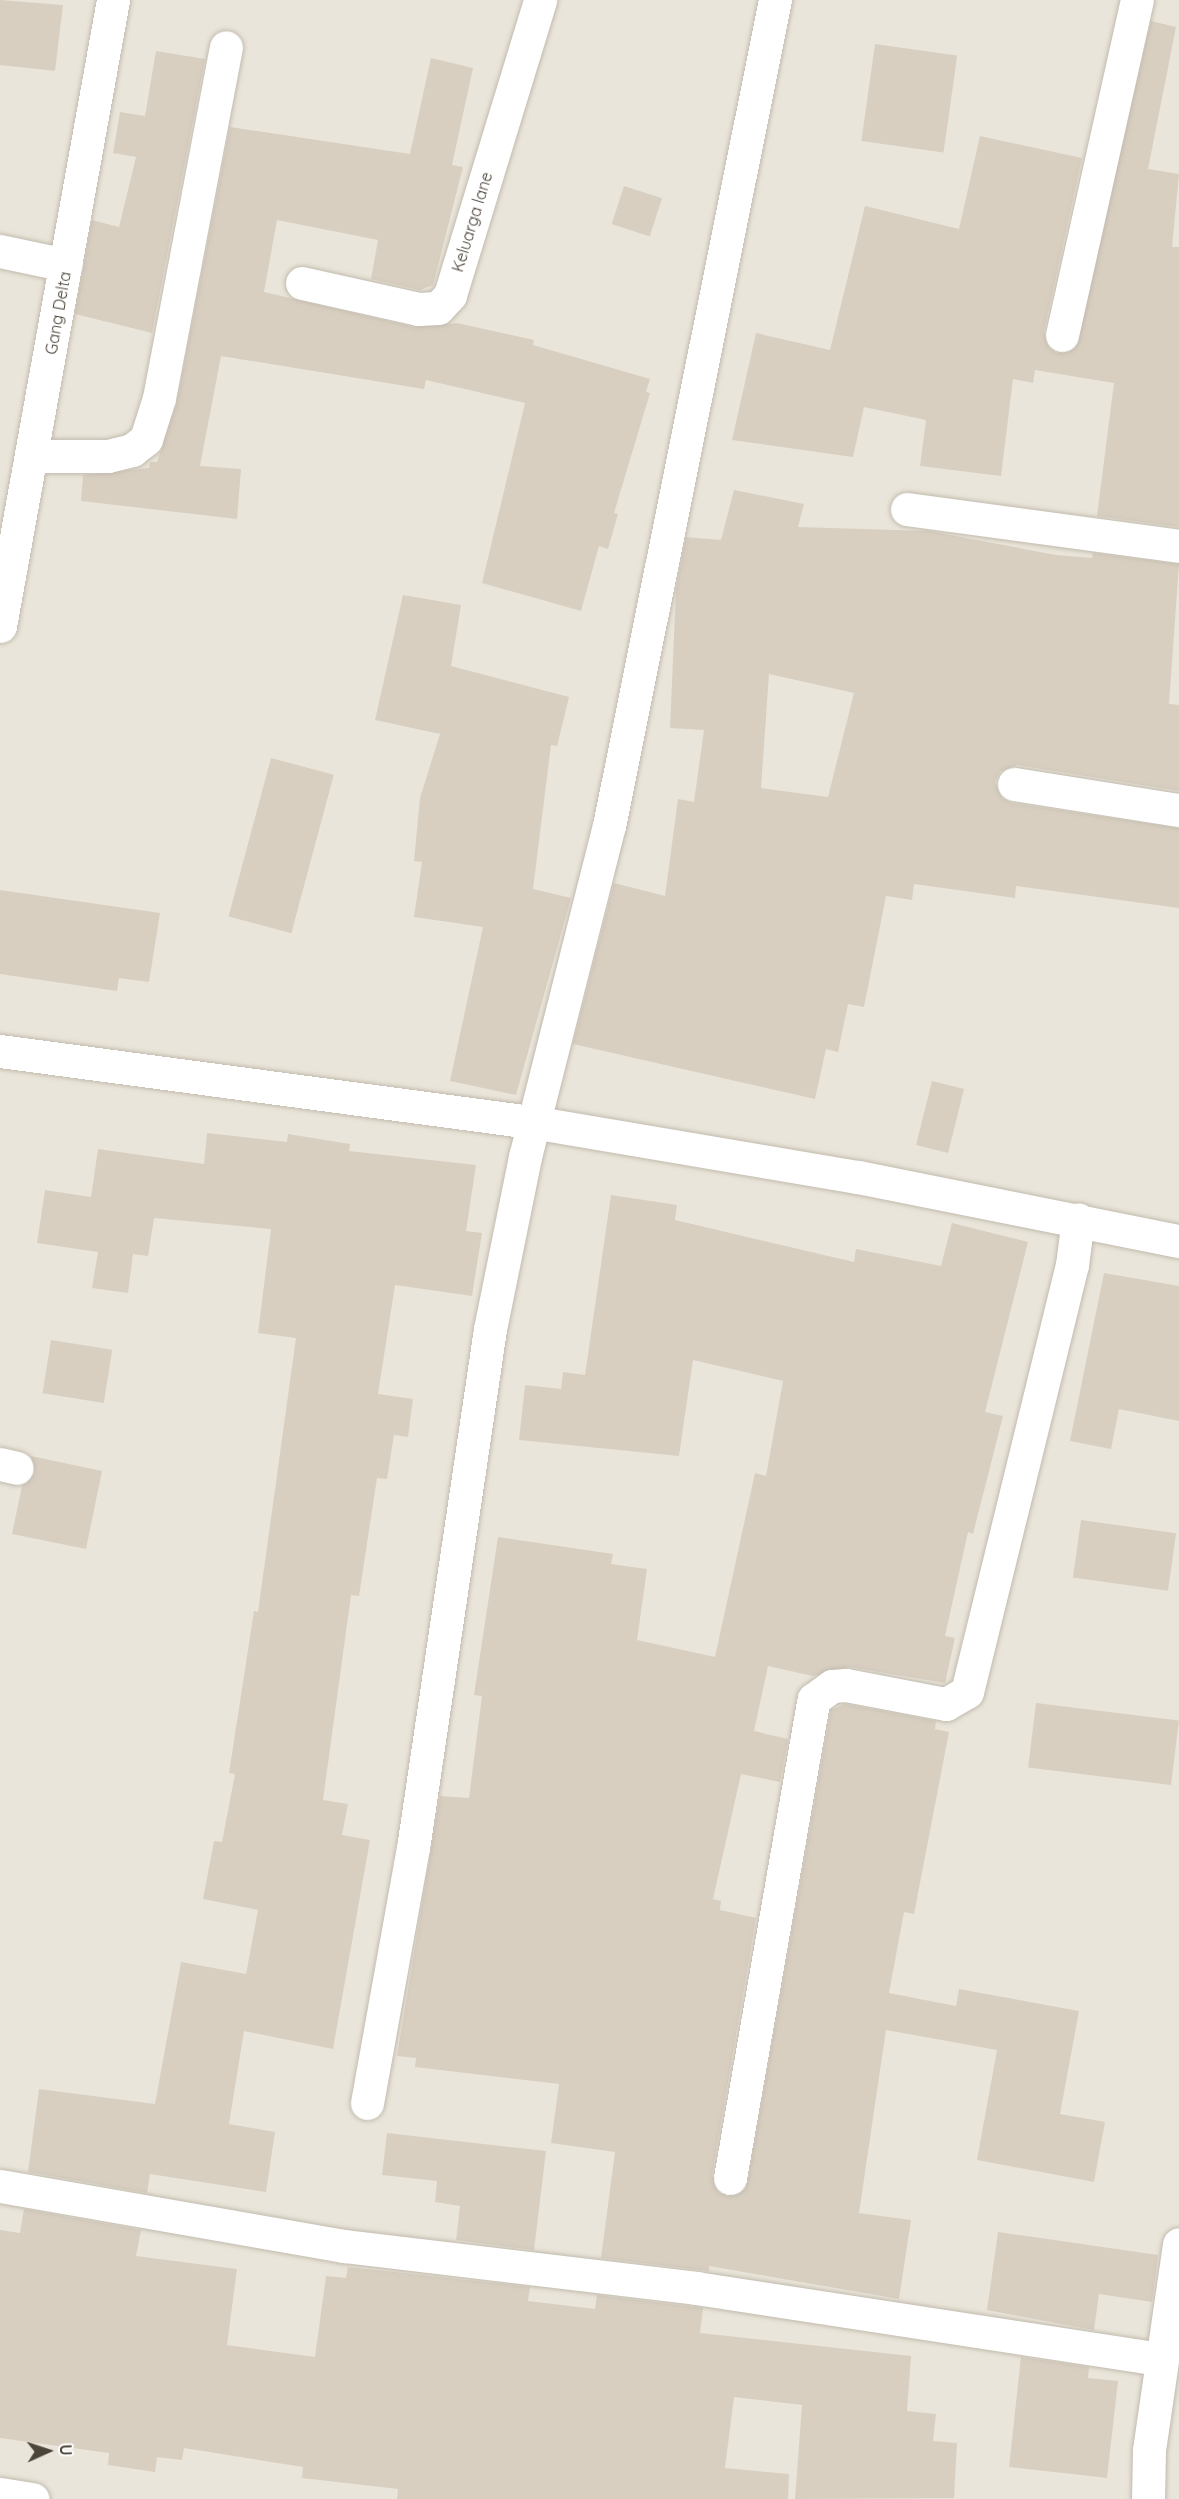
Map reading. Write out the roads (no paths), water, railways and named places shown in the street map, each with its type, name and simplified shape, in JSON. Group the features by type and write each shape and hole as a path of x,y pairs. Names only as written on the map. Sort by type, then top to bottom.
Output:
{"street":[{"name":"Gang Delta","path":"0,626 113,0"},
{"name":"Keluarga lane","path":"302,283 418,309 438,308 450,295 540,0"},
{"path":"367,2103 413,1848 490,1329 525,1157 538,1124 609,826 775,0"},
{"path":"1062,335 1137,0"},
{"path":"32,456 108,456 132,450 146,439 159,398 226,47"},
{"path":"0,251 66,265"},
{"path":"907,509 1179,546"},
{"path":"1014,784 1179,810"},
{"path":"0,1051 538,1124 1078,1219 1179,1240"},
{"path":"730,2178 814,1699 839,1686 946,1704 967,1692 1072,1265 1078,1219"},
{"path":"0,2186 345,2246 696,2288 1161,2360"},
{"path":"1148,2499 1161,2360 1179,2244"},
{"path":"0,2494 33,2499"}]}
